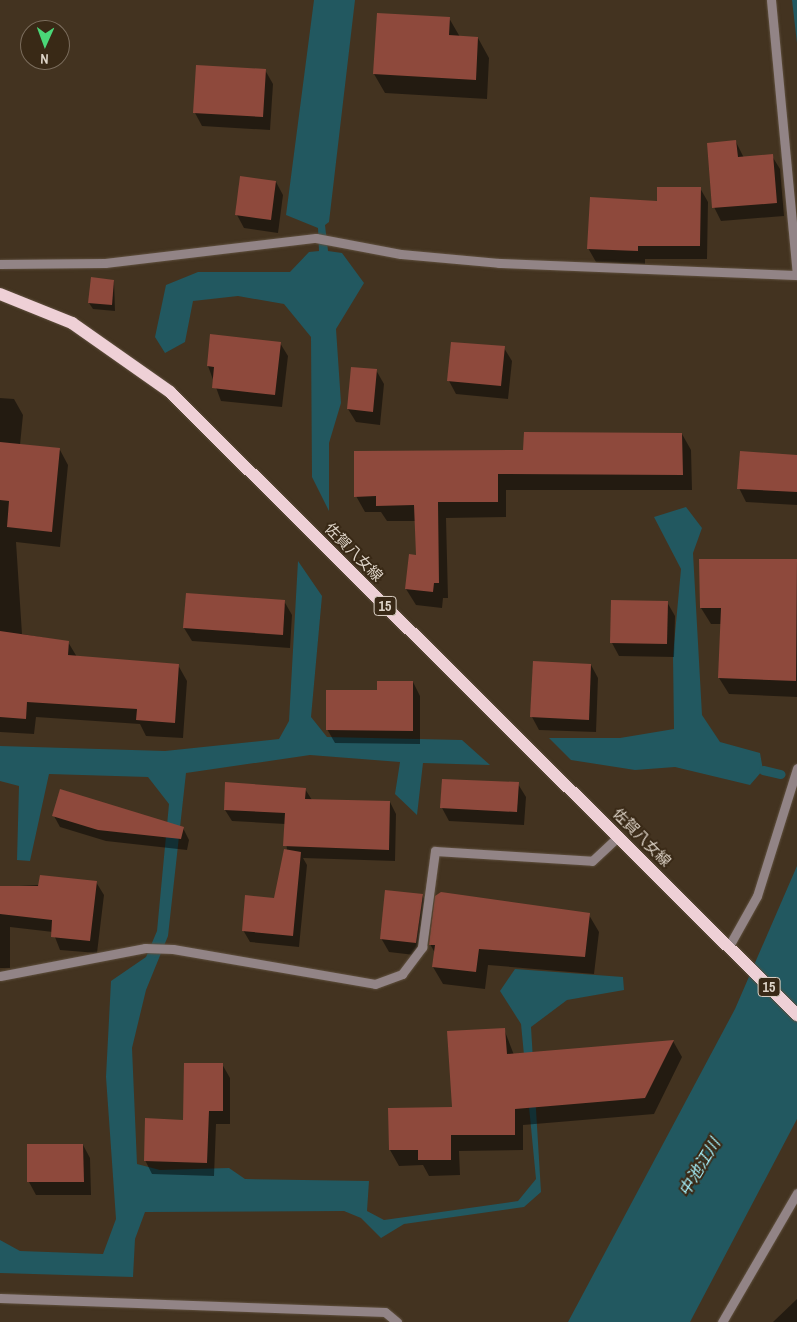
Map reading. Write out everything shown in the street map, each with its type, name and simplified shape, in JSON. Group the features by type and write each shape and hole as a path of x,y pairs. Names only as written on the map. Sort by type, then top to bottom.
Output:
{"main road":[{"name":"佐賀八女線","path":"0,294 72,323 170,392 619,836 797,1016"}],"street":[{"path":"0,264 105,263 329,238 401,254 500,263 797,275 771,0"},
{"path":"729,946 757,896 797,768"},
{"path":"0,976 145,948 173,949 375,984 402,974 422,947 435,851 592,861 619,836"},
{"path":"722,1322 797,1193"},
{"path":"0,1298 385,1312 398,1322"}],"water":[{"path":"314,0 355,0 329,222 325,225 328,251 342,253 364,283 336,329 341,403 329,443 329,511 312,477 311,337 284,304 238,296 193,301 185,342 165,353 155,337 166,285 198,272 290,272 309,252 319,251 318,228 286,215"},
{"path":"792,0 797,0 797,43"},
{"path":"686,507 702,528 693,553 702,715 720,742 760,753 763,770 750,785 675,767 635,770 571,760 549,738 620,738 674,729 673,655 681,569 654,517"},
{"path":"298,561 322,596 311,717 327,737 462,740 490,765 423,763 417,815 395,794 400,762 310,755 186,773 168,936 146,990 132,1048 137,1164 160,1170 229,1168 245,1179 369,1181 367,1211 384,1220 518,1201 536,1179 521,1024 500,991 515,969 623,977 624,990 567,1000 531,1027 541,1192 524,1207 404,1224 381,1238 361,1218 344,1211 145,1212 135,1239 133,1277 0,1273 0,1240 20,1251 103,1254 116,1219 106,1077 111,981 146,957 157,931 169,804 148,777 49,774 30,861 17,860 19,786 0,781 0,746 165,751 279,739 289,721"},
{"name":"中池江川","path":"797,866 797,1119 690,1322 568,1322 735,1009"}],"building":[{"path":"377,13 450,17 449,35 478,37 476,80 373,74"},
{"path":"196,65 266,69 263,117 193,113"},
{"path":"736,140 738,157 773,154 777,203 712,208 707,143"},
{"path":"240,176 276,181 271,220 235,215"},
{"path":"657,187 701,187 700,246 638,246 638,251 587,249 590,197 657,201"},
{"path":"91,277 114,280 112,305 88,303"},
{"path":"210,334 281,342 275,395 212,388 214,367 207,366"},
{"path":"451,342 505,346 501,386 447,381"},
{"path":"351,367 377,369 373,412 347,409"},
{"path":"524,432 682,433 683,475 498,474 498,502 438,502 439,583 434,583 433,592 405,589 409,554 416,555 414,505 376,506 376,496 354,497 354,451 523,450"},
{"path":"0,442 60,448 52,532 7,527 9,501 0,500"},
{"path":"740,451 797,455 797,492 737,489"},
{"path":"699,559 797,559 796,681 718,678 721,608 700,608"},
{"path":"186,593 285,600 283,635 183,628"},
{"path":"611,600 668,601 667,644 610,643"},
{"path":"0,631 69,641 68,655 179,664 175,723 136,720 137,709 27,702 26,719 0,717"},
{"path":"533,661 591,664 589,720 530,717"},
{"path":"377,681 413,681 413,731 326,730 326,690 377,690"},
{"path":"442,779 519,782 517,812 440,808"},
{"path":"225,782 306,788 305,799 390,801 389,850 283,846 285,813 224,810"},
{"path":"60,789 184,827 181,839 98,830 52,816"},
{"path":"284,849 301,852 293,936 242,931 245,895 274,898"},
{"path":"40,875 97,881 90,941 51,937 52,920 0,914 0,886 38,886"},
{"path":"385,890 423,894 416,943 380,939"},
{"path":"441,892 590,913 585,957 479,949 476,972 432,967 435,945 429,945 435,896"},
{"path":"505,1028 507,1054 674,1040 645,1098 515,1109 515,1135 451,1135 451,1160 418,1160 418,1150 389,1150 388,1108 452,1107 447,1031"},
{"path":"184,1063 223,1063 223,1111 209,1111 207,1163 144,1161 145,1118 183,1120"},
{"path":"27,1144 83,1144 84,1182 27,1182"}],"waterway":[{"path":"763,770 781,774"}]}
